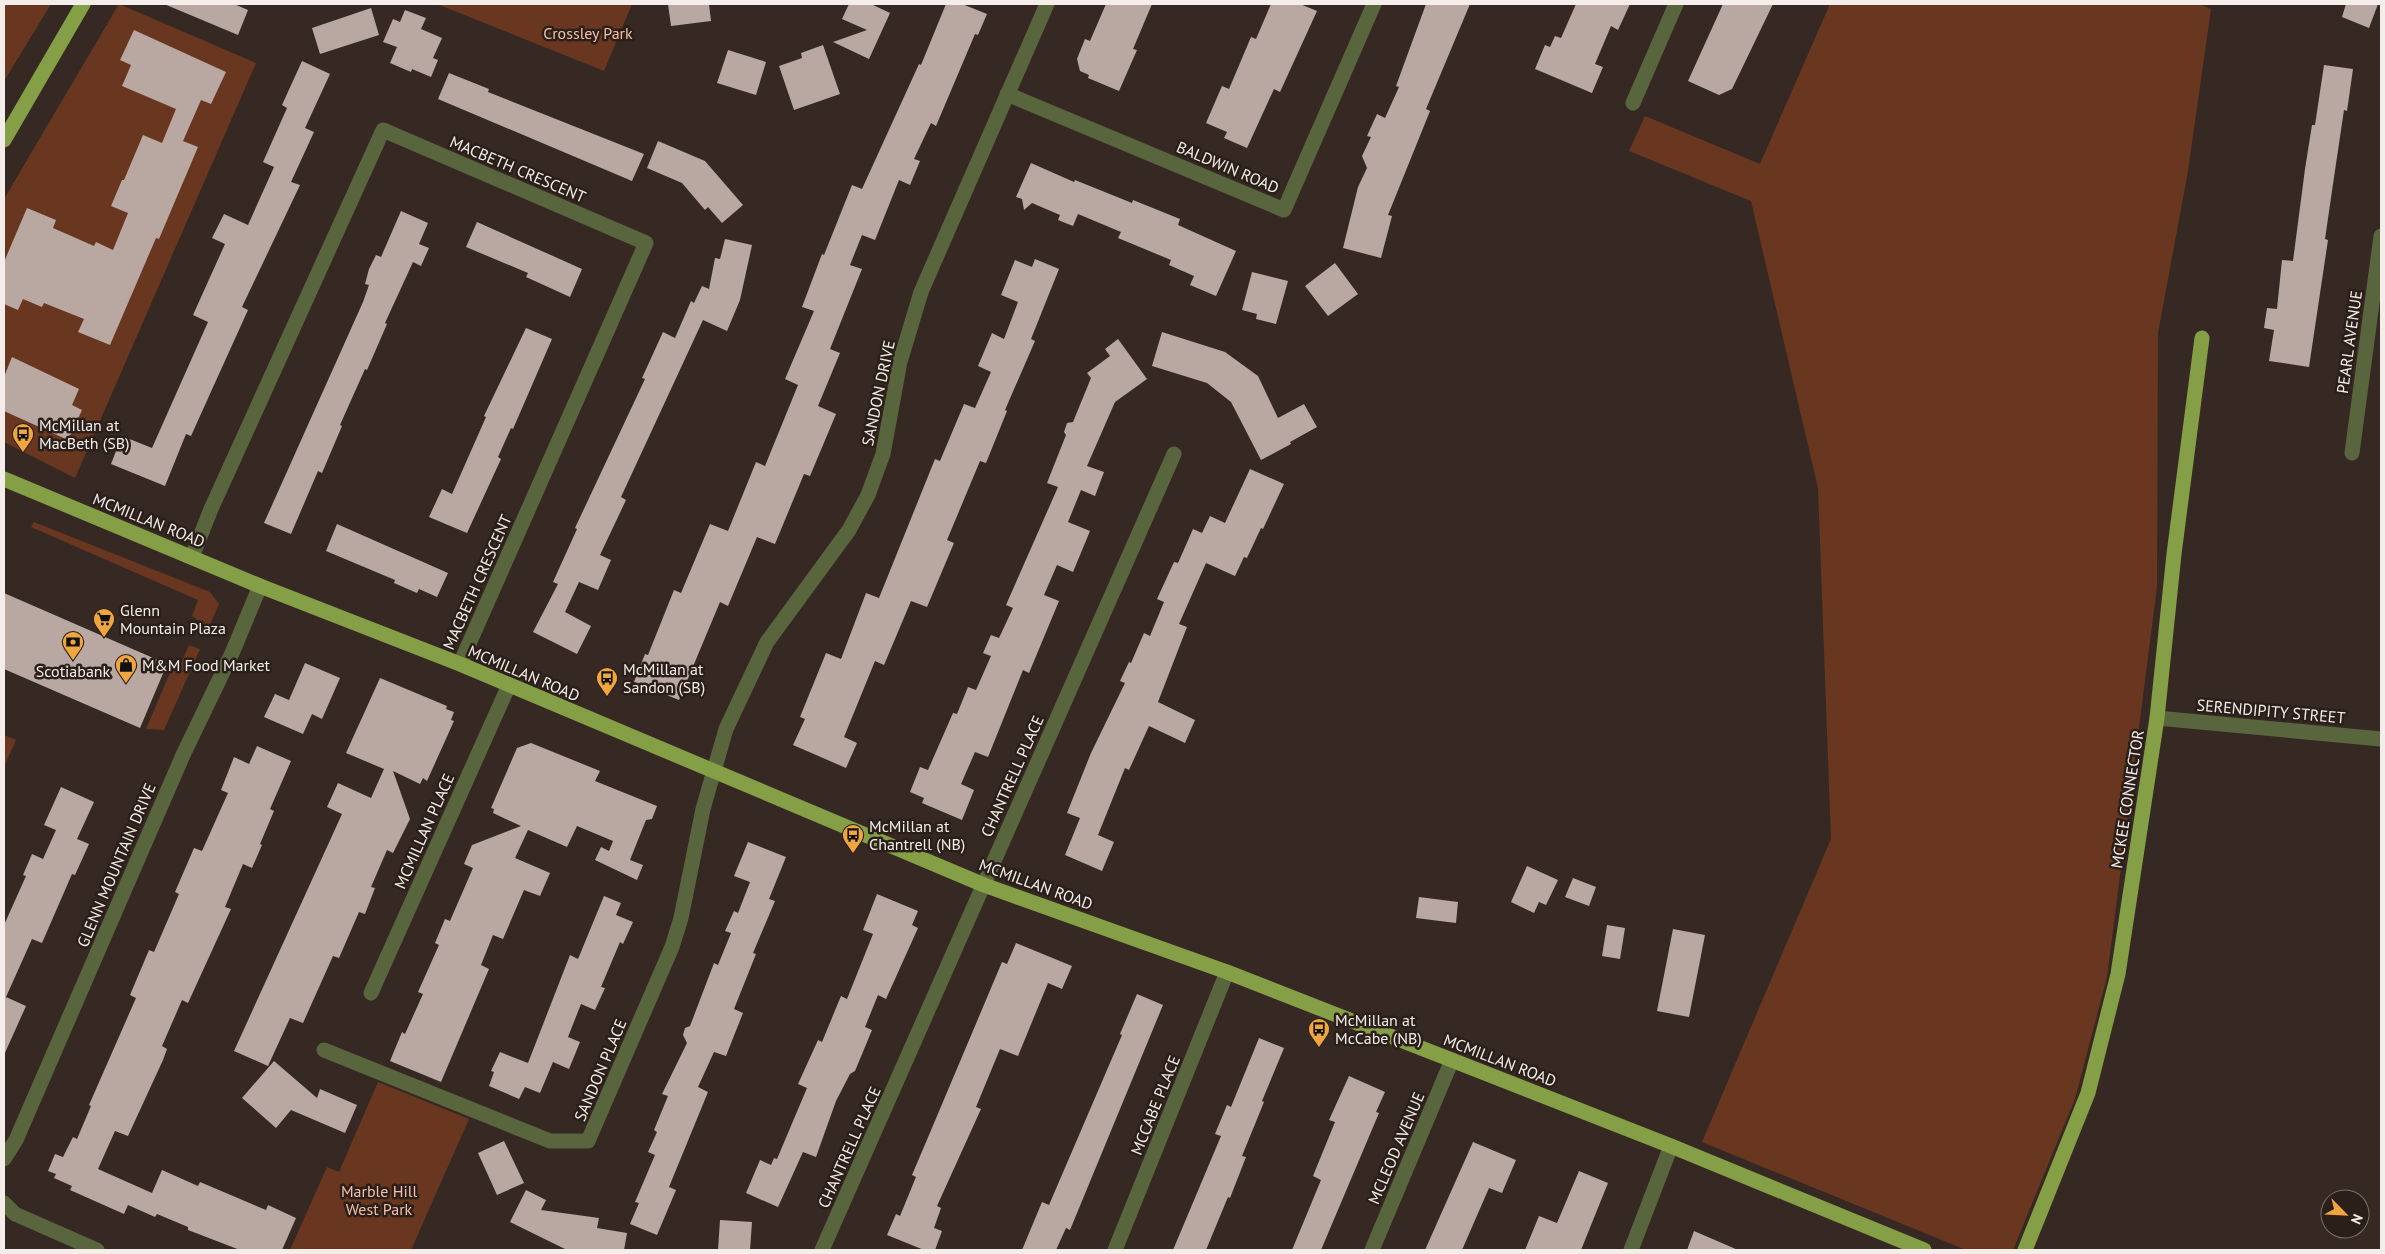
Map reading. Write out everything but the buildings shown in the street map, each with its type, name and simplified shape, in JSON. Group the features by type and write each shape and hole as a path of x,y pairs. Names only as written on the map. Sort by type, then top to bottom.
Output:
{"main road":[{"path":"4,140 83,4"},
{"name":"MCKEE CONNECTOR","path":"2025,1250 2088,1094 2118,974 2157,718 2174,554 2202,338"},
{"name":"MCMILLAN ROAD","path":"4,479 260,586 460,664 713,772 984,884 1227,972 1672,1146 1924,1250"}],"street":[{"name":"SANDON DRIVE","path":"713,772 726,729 767,642 849,530 868,495 883,454 900,362 921,292 1047,4"},
{"name":"BALDWIN ROAD","path":"1007,94 1284,210 1374,4"},
{"path":"1633,103 1676,4"},
{"name":"MACBETH CRESCENT","path":"192,557 211,509 383,130 646,243 460,664"},
{"name":"PEARL AVENUE","path":"2352,453 2381,236"},
{"name":"CHANTRELL PLACE","path":"822,1250 1174,454"},
{"name":"GLENN MOUNTAIN DRIVE","path":"4,1159 16,1140 183,755 233,651 260,586"},
{"name":"MCMILLAN PLACE","path":"371,993 508,685"},
{"name":"SERENDIPITY STREET","path":"2157,718 2381,738"},
{"name":"SANDON PLACE","path":"324,1050 550,1142 588,1141 672,947 681,918 702,808 713,772"},
{"name":"MCCABE PLACE","path":"1114,1250 1227,972"},
{"name":"MCLEOD AVENUE","path":"1372,1250 1452,1060"},
{"path":"1632,1250 1672,1146"},
{"path":"4,1203 14,1214 97,1250"}],"green space":[{"path":"4,4 51,4 4,81"},
{"path":"119,4 256,63 75,478 4,442 4,199"},
{"name":"Crossley Park","path":"437,4 632,4 604,71"},
{"path":"1830,4 2199,4 2211,9 2188,171 2158,333 2157,587 2107,977 2075,1099 2013,1250 1966,1250 1702,1142 1831,839 1818,488 1751,201 1629,151 1645,116 1760,164"},
{"path":"34,522 210,592 219,604 209,627 192,616 198,600 31,527"},
{"path":"189,645 200,649 164,730 146,729 175,661 181,663"},
{"path":"4,735 16,740 4,767"},
{"name":"Marble Hill West Park","path":"378,1082 469,1119 411,1250 290,1250 327,1167 339,1172"}],"place":[{"name":"McMillan at MacBeth (SB)","path":"23,453"},
{"name":"Glenn Mountain Plaza","path":"104,638"},
{"name":"Scotiabank","path":"73,661"},
{"name":"M&M Food Market","path":"126,684"},
{"name":"McMillan at Sandon (SB)","path":"607,697"},
{"name":"McMillan at Chantrell (NB)","path":"853,854"},
{"name":"McMillan at McCabe (NB)","path":"1319,1048"}]}
